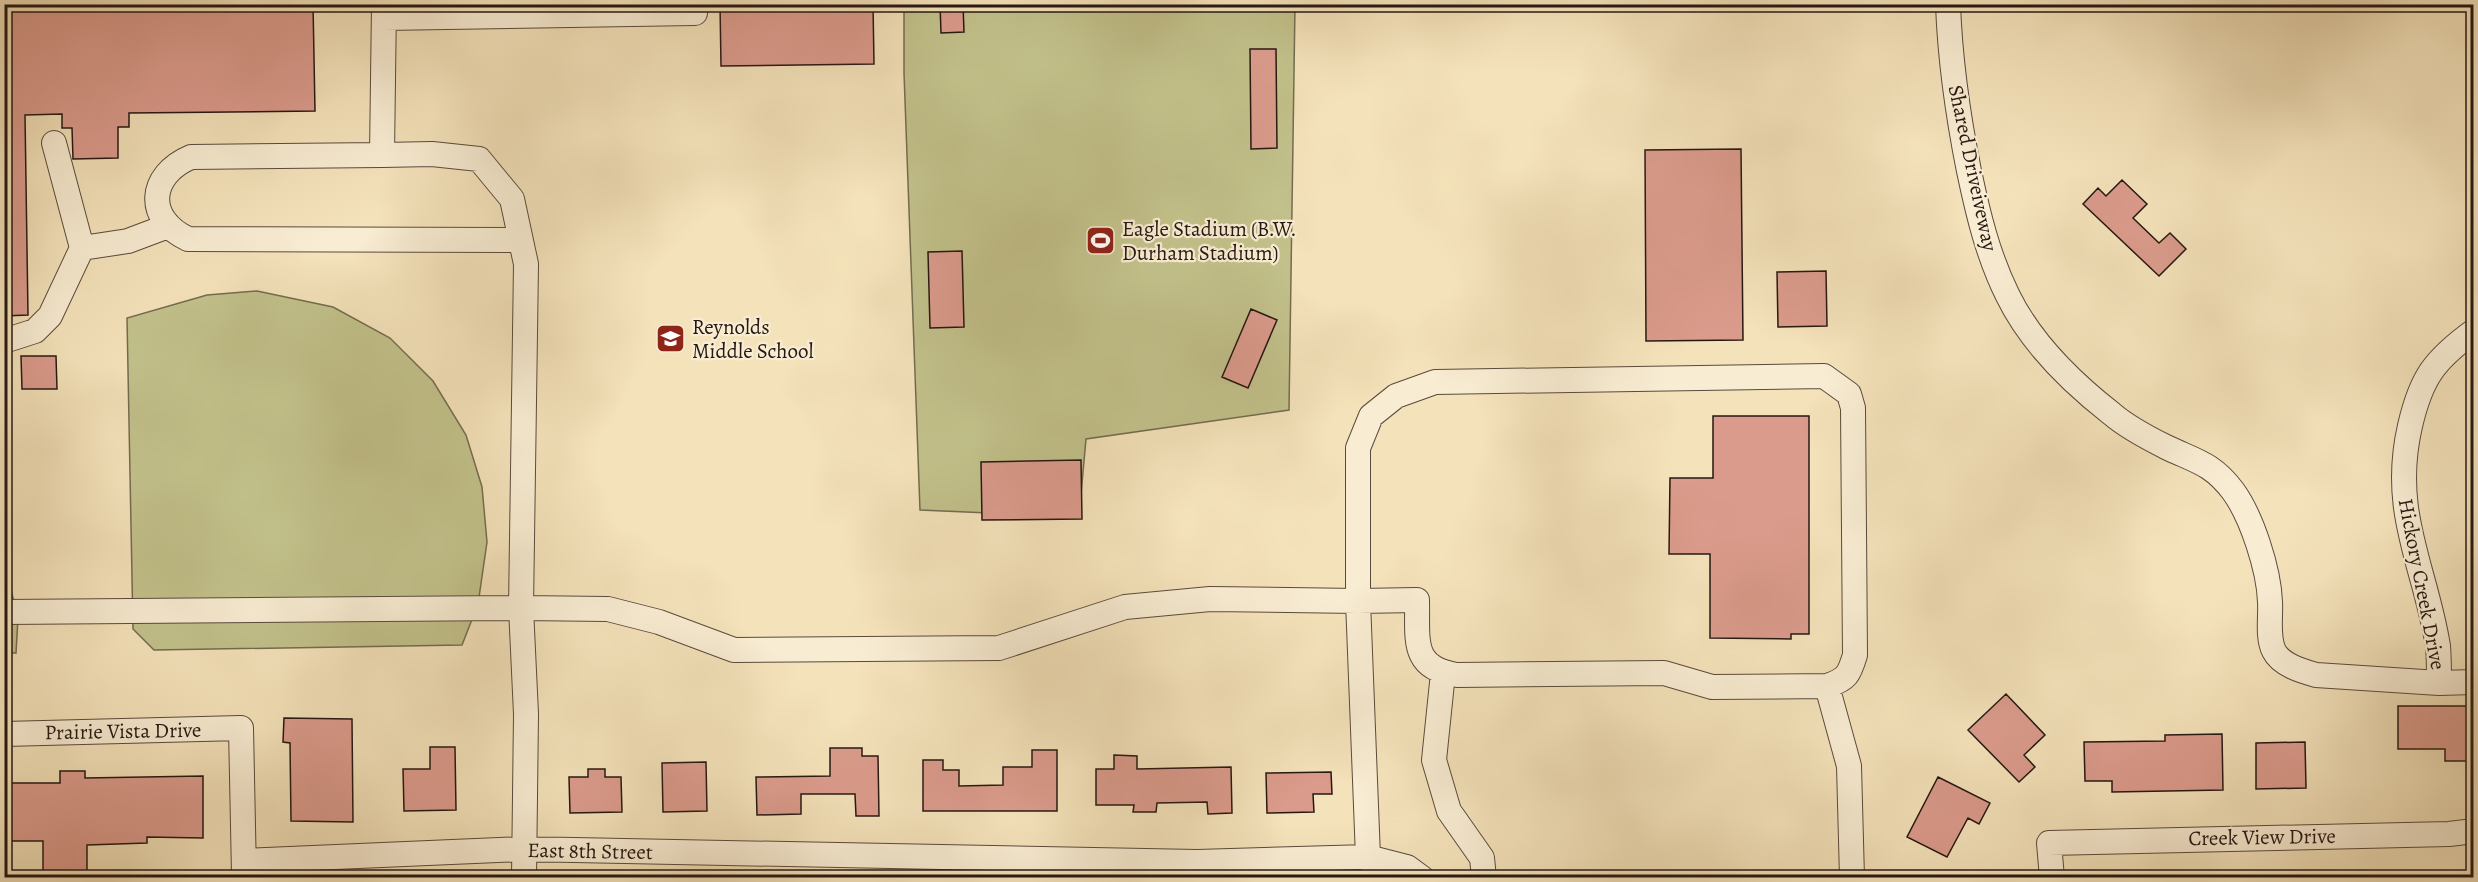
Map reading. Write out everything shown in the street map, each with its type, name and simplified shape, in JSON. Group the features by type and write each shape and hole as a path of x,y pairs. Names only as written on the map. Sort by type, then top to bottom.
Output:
{"street":[{"path":"382,155 384,11 695,13 695,4"},
{"name":"Shared Driveiveway","path":"1948,4 1950,48 1959,122 1983,232 2008,298 2028,327 2064,374 2092,399 2115,417 2165,446 2204,462 2234,492 2247,516 2269,585 2270,639 2274,653 2300,671 2316,675 2439,683"},
{"path":"4,341 35,331 50,316 82,248 54,143"},
{"path":"520,240 188,239 168,226 156,202 158,188 167,173 177,163 191,157 432,154 479,159 512,199 526,264 521,608 526,714 524,878"},
{"path":"82,248 128,241 168,226"},
{"name":"Hickory Creek Drive","path":"2474,331 2439,359 2426,377 2417,396 2404,460 2405,506 2438,648 2439,683 2474,682"},
{"path":"4,612 608,609 659,622 734,650 976,649 999,648 1125,607 1210,599 1358,601 1417,600 1418,651 1427,664 1443,673 1469,675 1664,673 1712,687 1827,686 1841,681 1849,673 1854,655 1853,418 1849,394 1824,376 1435,382 1396,396 1371,416 1358,447 1358,601 1368,857 1380,878"},
{"path":"1443,673 1434,760 1449,811 1482,858 1484,878"},
{"path":"1827,686 1849,766 1852,878"},
{"name":"Prairie Vista Drive","path":"4,734 241,728 244,869"},
{"name":"Creek View Drive","path":"2052,878 2049,843 2449,834 2474,831"},
{"name":"East 8th Street","path":"244,869 523,849 857,867 1197,870 1368,857 1407,867 1422,878"}],"shaded area":[{"name":"Eagle Stadium (B.W. Durham Stadium)","path":"904,5 1295,5 1289,410 1086,439 1079,517 920,510 904,73"},
{"path":"257,291 333,307 390,338 433,381 466,435 482,487 487,542 478,604 462,645 154,650 133,629 127,318 207,295"},
{"path":"4,562 18,618 16,653 5,653"}],"building":[{"path":"4,4 313,4 315,111 129,113 129,127 118,127 118,158 73,159 72,128 62,128 62,114 25,115 28,315 4,316"},
{"path":"720,4 873,4 874,64 721,66"},
{"path":"940,4 963,4 964,32 941,33"},
{"path":"1250,49 1276,49 1277,148 1251,149"},
{"path":"1741,149 1743,340 1646,341 1645,150"},
{"path":"2122,180 2147,204 2133,218 2159,243 2170,233 2186,249 2159,276 2083,204 2098,188 2106,196"},
{"path":"962,251 964,327 930,328 928,252"},
{"path":"1826,271 1827,326 1778,327 1777,272"},
{"path":"1251,309 1277,320 1248,388 1222,377"},
{"path":"21,356 56,356 57,389 22,389"},
{"path":"1713,416 1809,416 1809,634 1791,634 1791,639 1710,638 1710,554 1669,554 1670,478 1713,478"},
{"path":"1081,460 1082,519 982,520 981,462"},
{"path":"2006,694 2045,735 2024,755 2035,767 2019,782 1968,730"},
{"path":"2398,706 2470,706 2470,761 2445,761 2445,749 2398,749"},
{"path":"284,718 352,719 353,822 291,821 290,743 283,742"},
{"path":"2222,734 2223,790 2112,792 2112,781 2085,781 2084,742 2165,741 2165,735"},
{"path":"2305,742 2306,788 2256,789 2256,743"},
{"path":"430,747 455,747 456,810 404,811 403,769 430,769"},
{"path":"830,748 862,748 862,756 878,756 879,816 856,816 855,794 801,794 801,814 757,815 756,777 830,776"},
{"path":"1032,750 1057,750 1057,811 923,811 923,760 943,760 943,770 959,770 959,786 1003,785 1003,767 1032,767"},
{"path":"1114,755 1137,756 1137,769 1231,767 1232,813 1208,814 1207,802 1157,803 1156,812 1133,812 1134,805 1096,805 1096,769 1114,769"},
{"path":"706,762 707,811 663,812 662,763"},
{"path":"588,769 605,769 605,777 621,777 622,812 570,813 569,777 588,777"},
{"path":"60,771 85,771 85,778 203,776 203,838 147,837 147,843 87,845 87,878 43,878 43,841 4,841 4,783 60,783"},
{"path":"1331,772 1332,794 1313,794 1314,812 1267,813 1266,773"},
{"path":"1938,777 1990,803 1979,824 1968,818 1947,857 1907,837"}],"place":[{"name":"Eagle Stadium (B.W. Durham Stadium)","path":"1101,241"},
{"name":"Reynolds Middle School","path":"671,339"}]}
